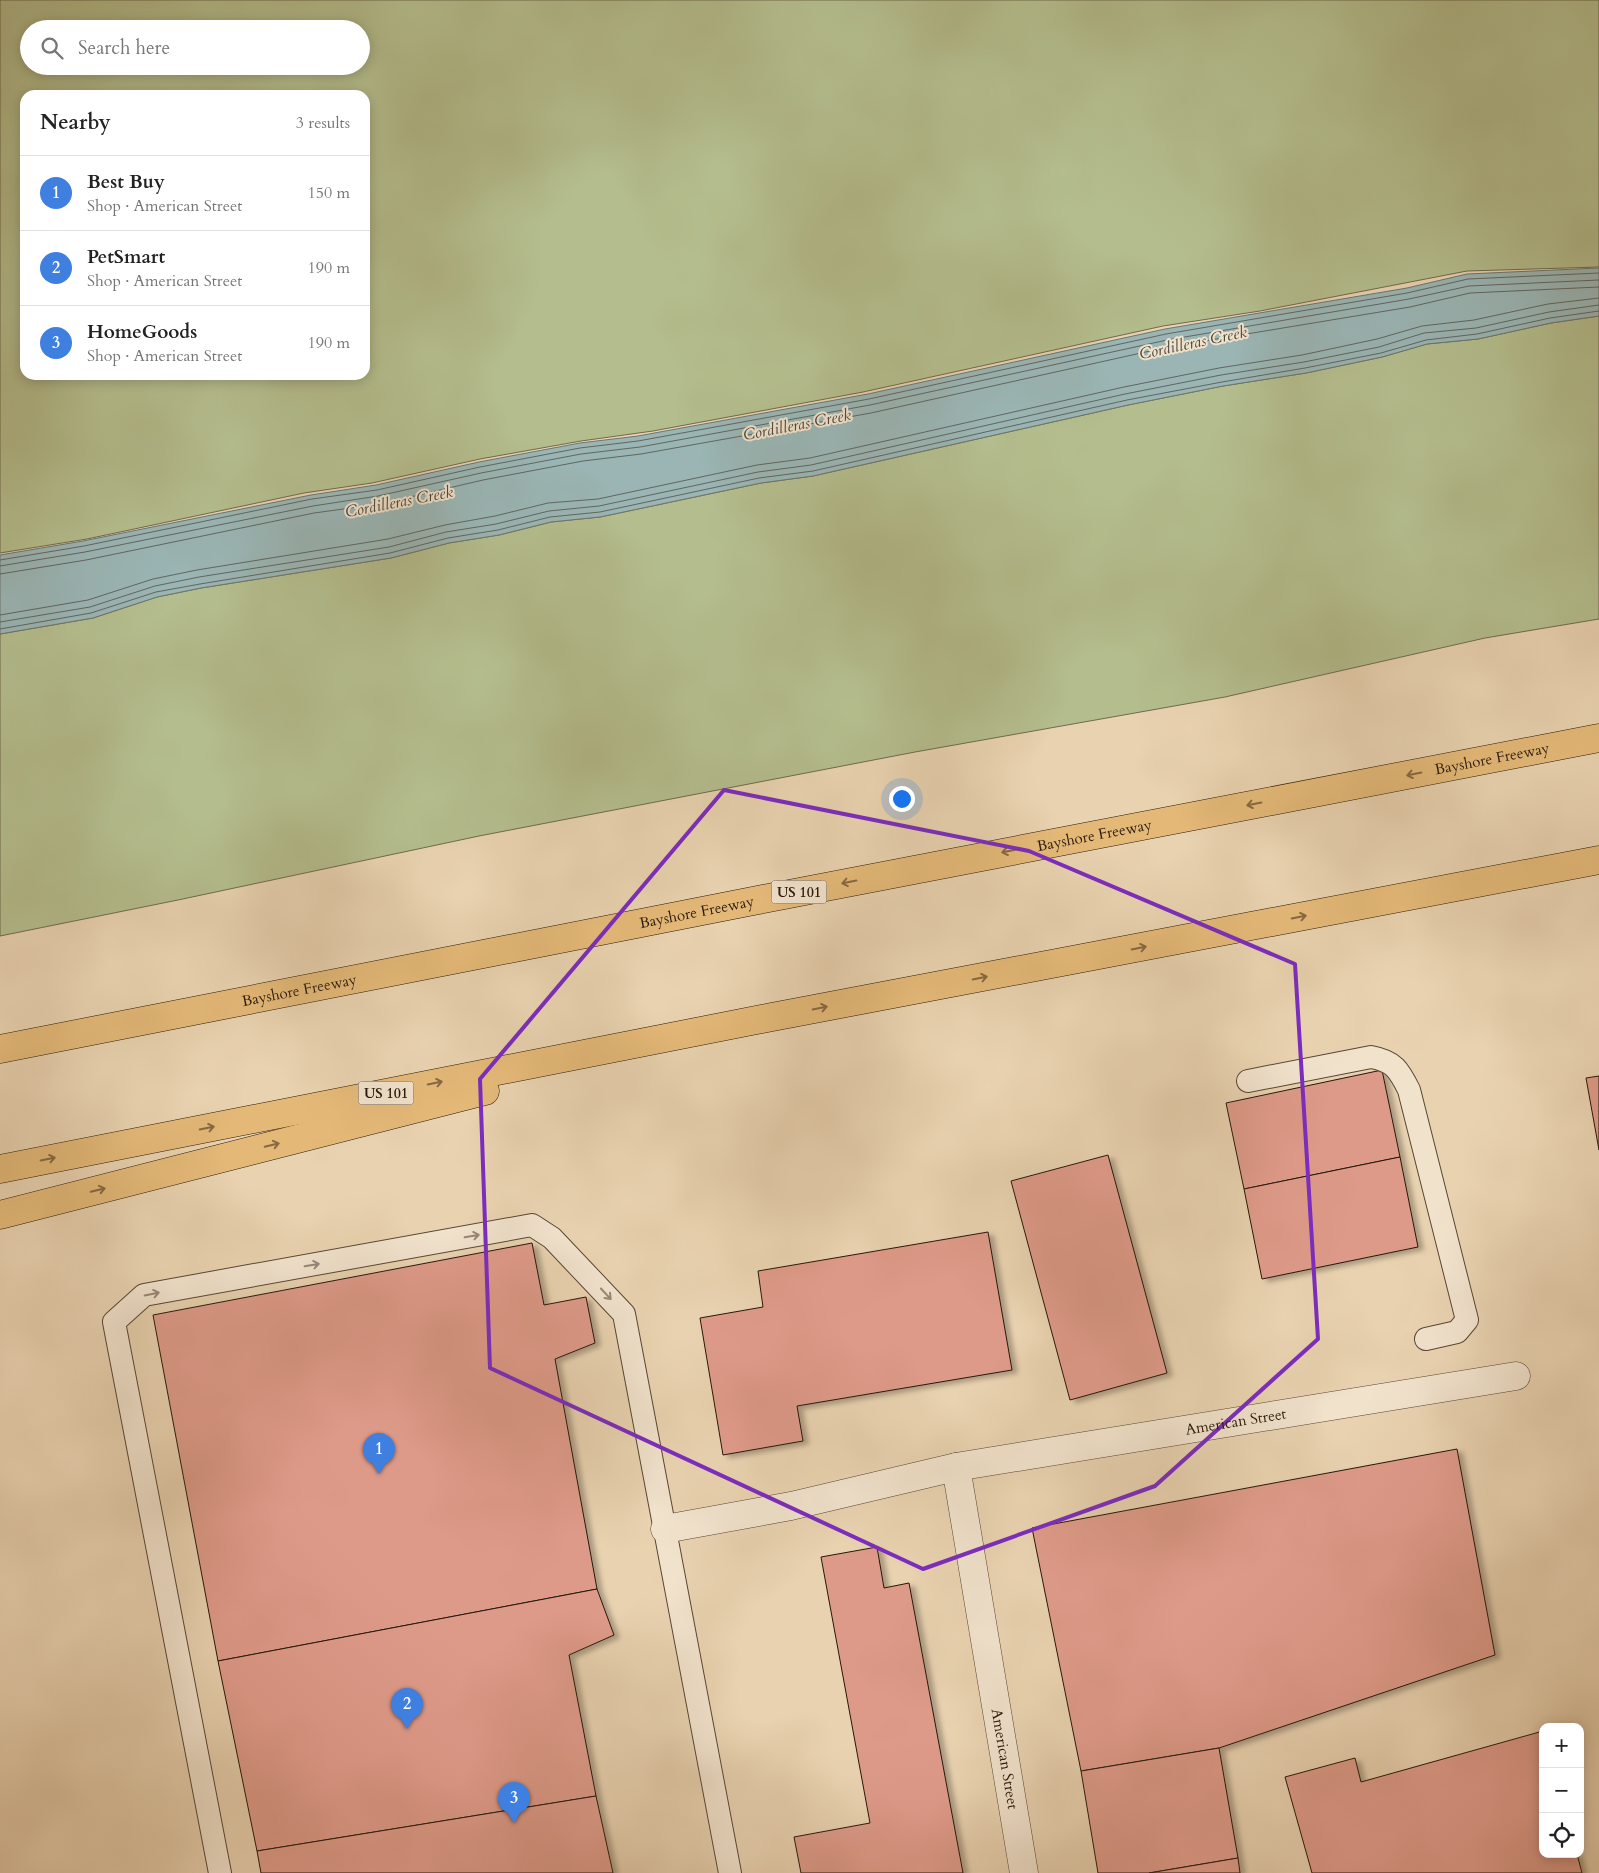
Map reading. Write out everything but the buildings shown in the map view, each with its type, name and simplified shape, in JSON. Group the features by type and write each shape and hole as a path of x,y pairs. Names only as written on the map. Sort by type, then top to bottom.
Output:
{"highway":[{"name":"Bayshore Freeway","path":"0,1048 753,900 1599,738"},
{"name":"US 101","path":"0,1168 772,1017 1599,860"},
{"path":"0,1215 772,1017"}],"street":[{"name":"American Street","path":"665,1529 791,1506 956,1467 1516,1376"},
{"name":"American Street","path":"956,1467 1024,1873"}],"lane":[{"path":"1248,1081 1371,1056 1386,1060 1399,1070 1409,1090 1467,1320 1457,1332 1426,1339"},
{"path":"220,1873 114,1322 144,1295 532,1225 552,1238 624,1314 730,1873"}],"highlighted area":[{"path":"724,790 1029,851 1295,964 1318,1339 1155,1486 923,1569 490,1368 480,1079"}],"green space":[{"path":"0,0 1599,0 1599,267 1467,271 1260,311 1163,326 863,392 653,431 581,441 480,459 372,483 304,493 87,539 0,553"},
{"path":"1599,316 1599,619 1485,638 1225,697 915,752 479,836 0,936 0,634 93,618 157,597 201,588 391,558 449,543 499,535 551,522 600,517 761,483 813,476 1128,405 1223,386 1306,373 1382,357 1427,344 1478,339 1551,323"}],"water":[{"name":"Cordilleras Creek","path":"1599,268 1599,316 1551,323 1478,339 1427,344 1382,357 1306,373 1223,386 1128,405 813,476 761,483 600,517 551,522 499,535 449,543 391,558 201,588 157,597 93,618 0,634 0,555 83,541 311,495 376,485 479,462 580,443 638,436 868,394 1165,329 1407,288 1467,274"}],"place":[{"name":"Best Buy","path":"379,1474"},
{"name":"PetSmart","path":"407,1729"},
{"name":"HomeGoods","path":"514,1823"}]}
